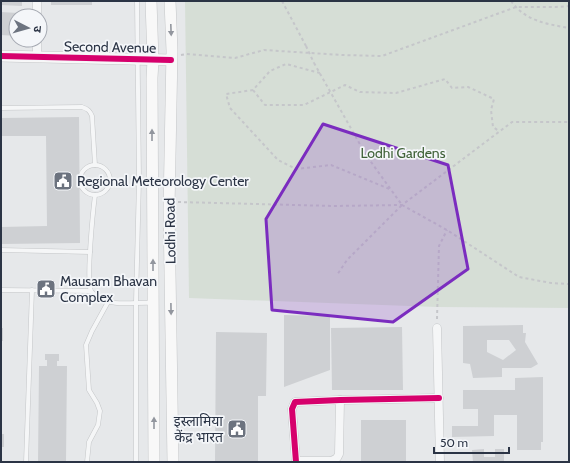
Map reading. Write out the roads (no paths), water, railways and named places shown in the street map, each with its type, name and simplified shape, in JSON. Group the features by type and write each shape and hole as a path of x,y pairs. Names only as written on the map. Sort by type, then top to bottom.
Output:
{"main road":[{"name":"Lodhi Road","path":"151,1 153,60 154,462"},
{"name":"Lodhi Road","path":"170,1 171,60 169,202 173,462"},
{"name":"Second Avenue","path":"1,56 171,60"}],"street":[{"path":"37,48 37,57"},
{"path":"437,328 440,462"},
{"path":"340,400 338,458 330,461 296,462 292,409 295,402 340,400 439,398"}],"lane":[{"path":"136,462 136,302 139,180 139,60 137,1"},
{"path":"1,108 82,107 87,109 92,116 95,165"},
{"path":"95,165 108,171 110,180 110,185 104,192 95,195 85,192 82,187 80,177 86,168 95,165"},
{"path":"95,195 90,252 89,281 91,291 95,296 108,302 153,303"},
{"path":"1,250 90,252"},
{"path":"1,290 91,291"},
{"path":"26,462 32,290"},
{"path":"87,462 89,442 98,425 100,411 89,390 86,345 108,302"}],"place":[{"name":"Regional Meteorology Center","path":"63,181"},
{"name":"Mausam Bhavan Complex","path":"46,289"},
{"name":"इस्लामिया केंद्र भारत","path":"237,429"}],"park label":[{"name":"Lodhi Gardens","path":"403,153"}]}
